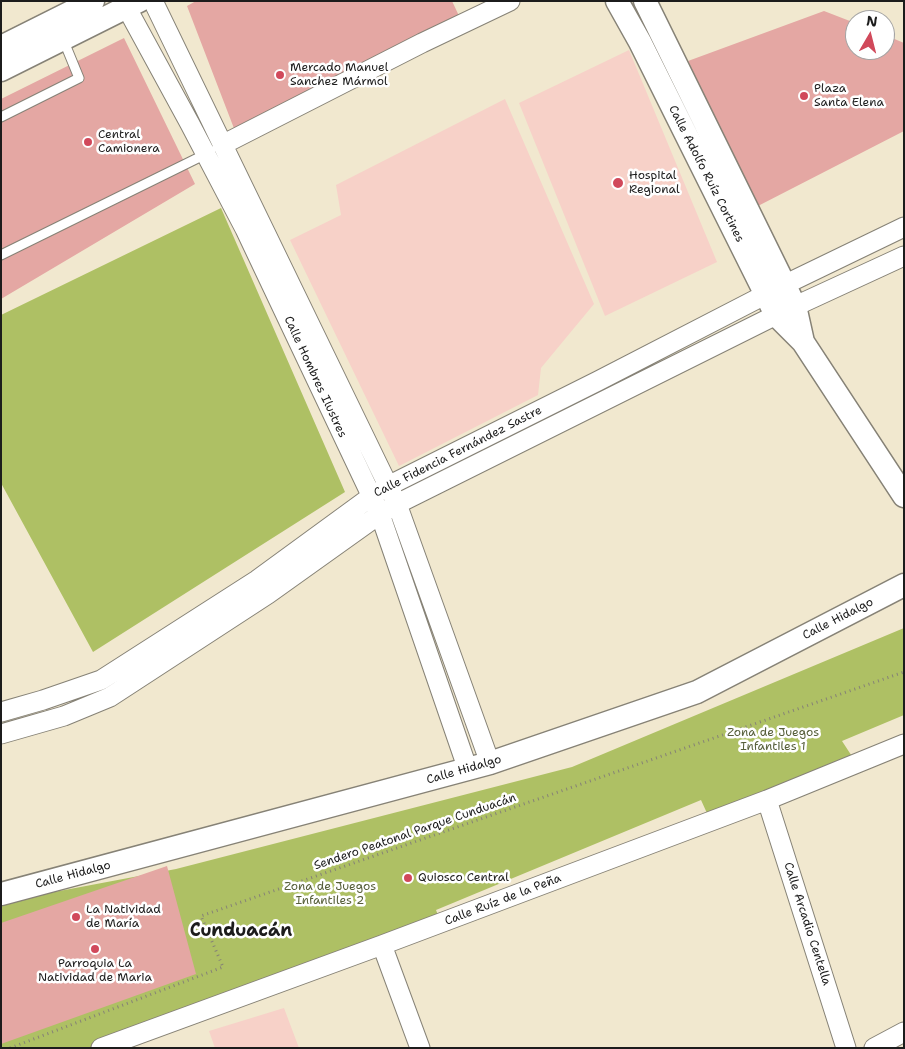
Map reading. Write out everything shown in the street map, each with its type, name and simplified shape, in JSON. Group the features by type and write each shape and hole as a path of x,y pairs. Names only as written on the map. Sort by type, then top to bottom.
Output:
{"street":[{"path":"1,47 93,1"},
{"name":"Calle Hombres Ilustres","path":"153,1 222,145 241,204 340,407 397,504 490,763"},
{"path":"222,145 422,43 510,1"},
{"name":"Calle Adolfo Ruíz Cortines","path":"617,1 803,342 904,496"},
{"name":"Calle Adolfo Ruíz Cortines","path":"645,1 775,289"},
{"path":"1,70 130,3"},
{"name":"Calle Hombres Ilustres","path":"130,3 162,73 206,154 241,204"},
{"path":"162,73 183,64"},
{"path":"190,124 208,115"},
{"name":"Calle Fidencia Fernández Sastre","path":"1,712 101,680 257,580 388,486 598,381 775,289 904,227"},
{"path":"870,243 881,267"},
{"name":"Calle Fidencia Fernández Sastre","path":"1,734 64,716 110,698 268,594 380,514 397,504 786,310 904,256"},
{"path":"638,360 647,380"},
{"path":"598,381 608,400"},
{"name":"Calle Hombres Ilustres","path":"340,407 380,514 468,770"},
{"name":"Calle Hidalgo","path":"1,894 490,763 697,692 904,585"},
{"name":"Calle Ruíz de la Peña","path":"100,1048 382,945 767,800 904,744"},
{"name":"Calle Arcadio Centella","path":"767,800 846,1048"},
{"path":"382,945 420,1048"},
{"path":"874,1048 904,1032"}],"lane":[{"path":"1,117 79,78 63,39"},
{"path":"1,255 206,154"}],"path":[{"name":"Sendero Peatonal Parque Cunduacán","path":"10,1048 223,967 200,916 904,672"}],"shaded area":[{"name":"Hospital Regional","path":"629,50 717,262 605,316 519,103"},
{"path":"505,99 594,304 541,368 538,395 399,466 290,240 341,215 336,185"},
{"path":"284,1008 299,1048 215,1048 209,1031"}],"green space":[{"path":"221,208 345,492 93,652 1,483 1,315"},
{"path":"904,628 904,715 842,741 857,764 711,822 701,800 436,910 441,923 95,1048 1,1048 1,902 176,869 572,767"}],"building":[{"name":"Mercado Manuel Sanchez Mármol","path":"196,1 452,1 460,18 235,131 187,6"},
{"name":"Plaza Santa Elena","path":"824,11 845,19 845,60 895,60 895,39 904,43 904,131 756,207 688,61"},
{"name":"Central Camionera","path":"124,38 195,184 1,299 1,99"},
{"name":"Parroquia La Natividad de Maria","path":"167,866 196,974 1,1044 1,923"}],"place":[{"name":"Mercado Manuel Sanchez Mármol","path":"280,75"},
{"name":"Plaza Santa Elena","path":"804,96"},
{"name":"Central Camionera","path":"88,142"},
{"name":"Hospital Regional","path":"618,183"},
{"name":"Quiosco Central","path":"408,878"},
{"name":"La Natividad de María","path":"76,917"},
{"name":"Parroquia La Natividad de Maria","path":"95,949"}],"district":[{"name":"Cunduacán","path":"241,931"}],"park label":[{"name":"Zona de Juegos Infantiles 1","path":"773,740"},
{"name":"Zona de Juegos Infantiles 2","path":"330,894"}]}
